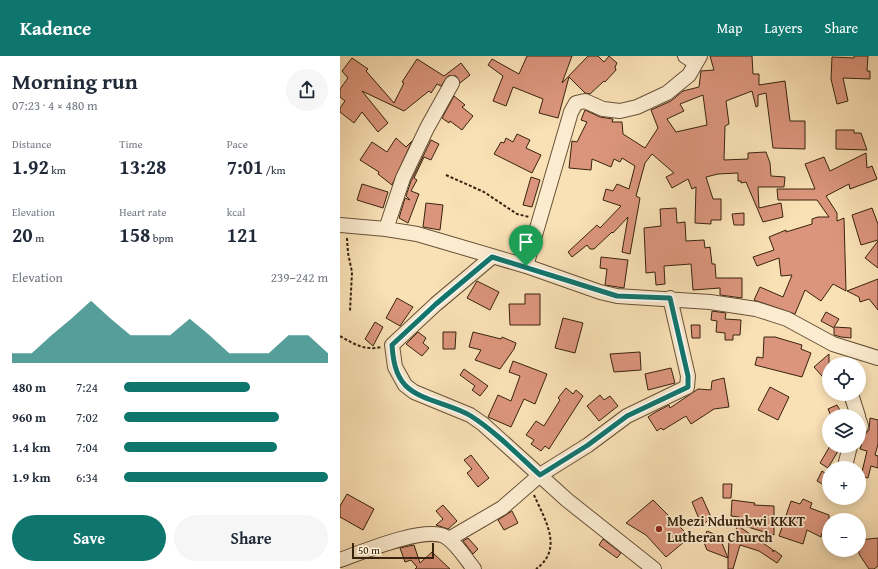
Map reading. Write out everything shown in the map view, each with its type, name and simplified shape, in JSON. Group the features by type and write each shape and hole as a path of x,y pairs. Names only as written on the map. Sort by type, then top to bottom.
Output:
{"street":[{"path":"526,266 571,112 576,103 585,101 603,109 620,111 637,107 667,93 689,75 694,58"},
{"path":"386,229 403,178 426,128 452,83"},
{"path":"344,224 417,234 526,266 600,292 617,296 670,298 756,309 787,319 833,344 852,357"},
{"path":"492,257 436,304 392,345 395,367 405,385 414,392 470,415 488,429 535,480 573,504 654,569"},
{"path":"449,540 502,508 535,480 588,445 627,416 688,387 688,376 670,298"},
{"path":"866,358 878,358"},
{"path":"340,560 423,534 440,534 449,540 474,569"}],"path":[{"path":"446,175 494,198 517,214 539,220"},
{"path":"344,224 352,272 350,311"},
{"path":"340,336 357,346 373,349 392,345"},
{"path":"535,480 551,542 548,558 536,569"}],"building":[{"path":"527,56 572,56 562,83 588,56 598,56 604,62 609,56 617,63 615,67 616,70 605,82 604,81 590,94 585,93 569,77 558,118 539,113 543,99 513,87 506,106 493,101 503,76 488,65 492,59 519,74"},
{"path":"710,56 752,56 753,74 759,74 759,85 785,81 790,121 805,121 805,149 773,148 766,93 758,95 758,106 756,107 752,91 726,101 729,124 725,126 724,160 748,159 748,153 766,152 770,163 771,176 785,177 784,187 758,187 759,208 781,203 783,217 763,222 746,182 741,183 741,181 738,181 738,173 718,174 706,177 713,199 721,199 721,220 711,220 711,224 695,223 696,187 692,189 688,179 672,188 666,177 674,173 652,154 645,163 636,196 640,198 630,254 622,252 628,217 613,233 612,232 594,249 590,249 587,245 572,257 568,252 597,225 600,228 621,206 603,200 606,189 613,191 617,184 629,189 635,166 622,158 620,162 614,159 611,167 592,159 591,170 569,168 572,141 577,142 587,122 581,120 585,110 600,117 613,119 612,122 622,122 623,134 645,148 658,128 651,110 671,101 683,91 699,87 701,71 714,70","holes":["703,95 707,125 676,132 667,119 684,111 680,104"]},
{"path":"854,56 868,56 867,71 870,71 870,79 843,78 848,101 837,104 831,79 832,57 854,58"},
{"path":"352,58 368,69 366,71 394,103 404,83 402,82 417,59 444,76 461,63 470,75 460,83 456,76 448,76 441,86 437,84 431,93 429,91 404,111 362,91 388,123 378,132 362,112 354,123 340,112 340,108 345,101 340,97 340,89 348,78 342,71"},
{"path":"454,96 465,105 462,107 473,116 462,130 450,121 449,123 442,118"},
{"path":"836,130 854,130 854,133 861,133 867,150 836,149"},
{"path":"517,134 530,140 526,148 541,155 532,173 494,154 501,142 504,143 506,138 513,142"},
{"path":"396,138 406,147 412,141 392,185 378,174 379,172 360,160 372,142 387,152"},
{"path":"431,140 439,144 431,160 424,157 414,178 417,180 411,191 419,194 408,223 399,218 405,198 410,200 406,196 411,181"},
{"path":"866,153 867,168 872,166 877,179 850,189 849,184 826,196 837,213 837,221 844,218 846,291 833,284 821,301 805,290 795,314 754,300 760,287 783,297 792,275 781,276 779,258 757,266 753,257 774,250 769,237 786,230 786,232 812,224 812,219 818,217 829,217 817,200 778,200 777,189 815,189 805,164 824,157 830,171"},
{"path":"531,177 540,180 532,207 523,205"},
{"path":"362,184 388,192 383,208 357,200"},
{"path":"426,203 443,205 440,230 423,227"},
{"path":"676,208 677,223 685,222 686,241 704,240 705,248 710,247 712,264 715,264 716,278 742,278 742,298 720,295 720,288 693,290 691,264 664,266 665,284 656,285 655,272 646,273 644,228 661,226 660,209"},
{"path":"872,208 878,224 878,240 861,245 852,215"},
{"path":"744,213 744,225 734,225 732,214"},
{"path":"878,241 878,268 865,258"},
{"path":"601,257 628,260 624,288 605,285 607,269 600,268"},
{"path":"878,279 878,310 869,299 860,302 859,297 847,291"},
{"path":"477,281 499,292 490,310 467,298"},
{"path":"525,294 540,294 540,325 510,325 509,304 525,304"},
{"path":"397,298 413,307 400,326 386,318"},
{"path":"712,311 726,313 725,319 741,320 740,335 733,335 733,340 725,340 725,333 716,332 717,321 711,320"},
{"path":"826,312 839,319 834,327 851,328 851,338 834,335 834,328 821,321"},
{"path":"563,318 583,323 575,353 555,348"},
{"path":"375,322 383,327 373,346 365,339"},
{"path":"691,325 700,325 700,338 692,338"},
{"path":"418,332 426,338 423,343 429,348 422,356 406,344"},
{"path":"443,332 456,332 455,349 443,349"},
{"path":"473,332 501,339 502,337 516,343 514,349 500,369 475,360 481,350 469,347"},
{"path":"764,337 775,337 802,345 801,349 811,353 802,377 755,365 757,357 763,358"},
{"path":"640,352 641,370 614,372 610,354"},
{"path":"822,360 822,376 814,367"},
{"path":"513,361 547,374 535,404 524,399 511,427 488,417 498,395 511,401 520,376 509,372"},
{"path":"671,368 675,383 648,390 645,374"},
{"path":"464,369 488,386 480,396 472,390 475,386 460,375"},
{"path":"724,378 729,407 714,409 691,424 686,416 663,430 661,428 657,431 648,417 669,405 670,408 698,389 711,390 712,381"},
{"path":"770,387 789,397 778,420 758,410"},
{"path":"566,388 573,394 576,390 583,396 549,449 545,446 541,451 531,444 534,440 526,435 536,421 544,426 560,400 558,398"},
{"path":"600,395 604,400 610,396 618,406 599,421 587,406"},
{"path":"837,405 839,409 828,409"},
{"path":"870,418 878,420 878,444 875,455 878,456 878,468 871,466 868,478 866,477 866,461 865,461 867,451 866,434 869,430"},
{"path":"826,453 837,453 832,461 822,461 822,464 820,463"},
{"path":"471,455 489,478 478,487 467,473 472,469 464,460"},
{"path":"822,471 822,484 817,481"},
{"path":"723,484 732,484 731,498 723,498"},
{"path":"347,494 374,509 363,530 340,517 340,506"},
{"path":"702,497 711,517 702,526 692,502"},
{"path":"803,499 812,503 810,508 824,513 822,513 821,537 807,530 803,544 779,536 791,501 800,504"},
{"name":"Mbezi Ndumbwi KKKT Lutheran Church","path":"653,500 690,537 666,557 646,535 626,523"},
{"path":"732,500 755,503 754,505 774,506 774,535 738,524 739,517 731,516"},
{"path":"443,505 457,521 448,529 436,525 443,519 436,511"},
{"path":"512,511 518,523 504,530 498,520"},
{"path":"737,525 773,550 773,552 774,550 782,556 777,563 759,551 740,545 733,569 728,569 729,541 734,543"},
{"path":"707,531 719,536 728,558 707,550 703,540"},
{"path":"468,538 478,549 473,554 463,541"},
{"path":"878,538 878,566 874,569 869,569 861,557 866,557 866,539"},
{"path":"603,539 621,553 617,558 599,545"},
{"path":"414,545 420,563 432,552 450,569 415,569 417,567 411,560 405,562 400,548"}],"place":[{"name":"Mbezi Ndumbwi KKKT Lutheran Church","path":"659,529"}],"route":[{"path":"492,257 526,266 600,292 617,296 670,298 689,383 688,387 685,389 627,416 588,445 540,475 510,447 470,415 414,392 405,385 395,367 392,345 436,304 492,257"}]}
